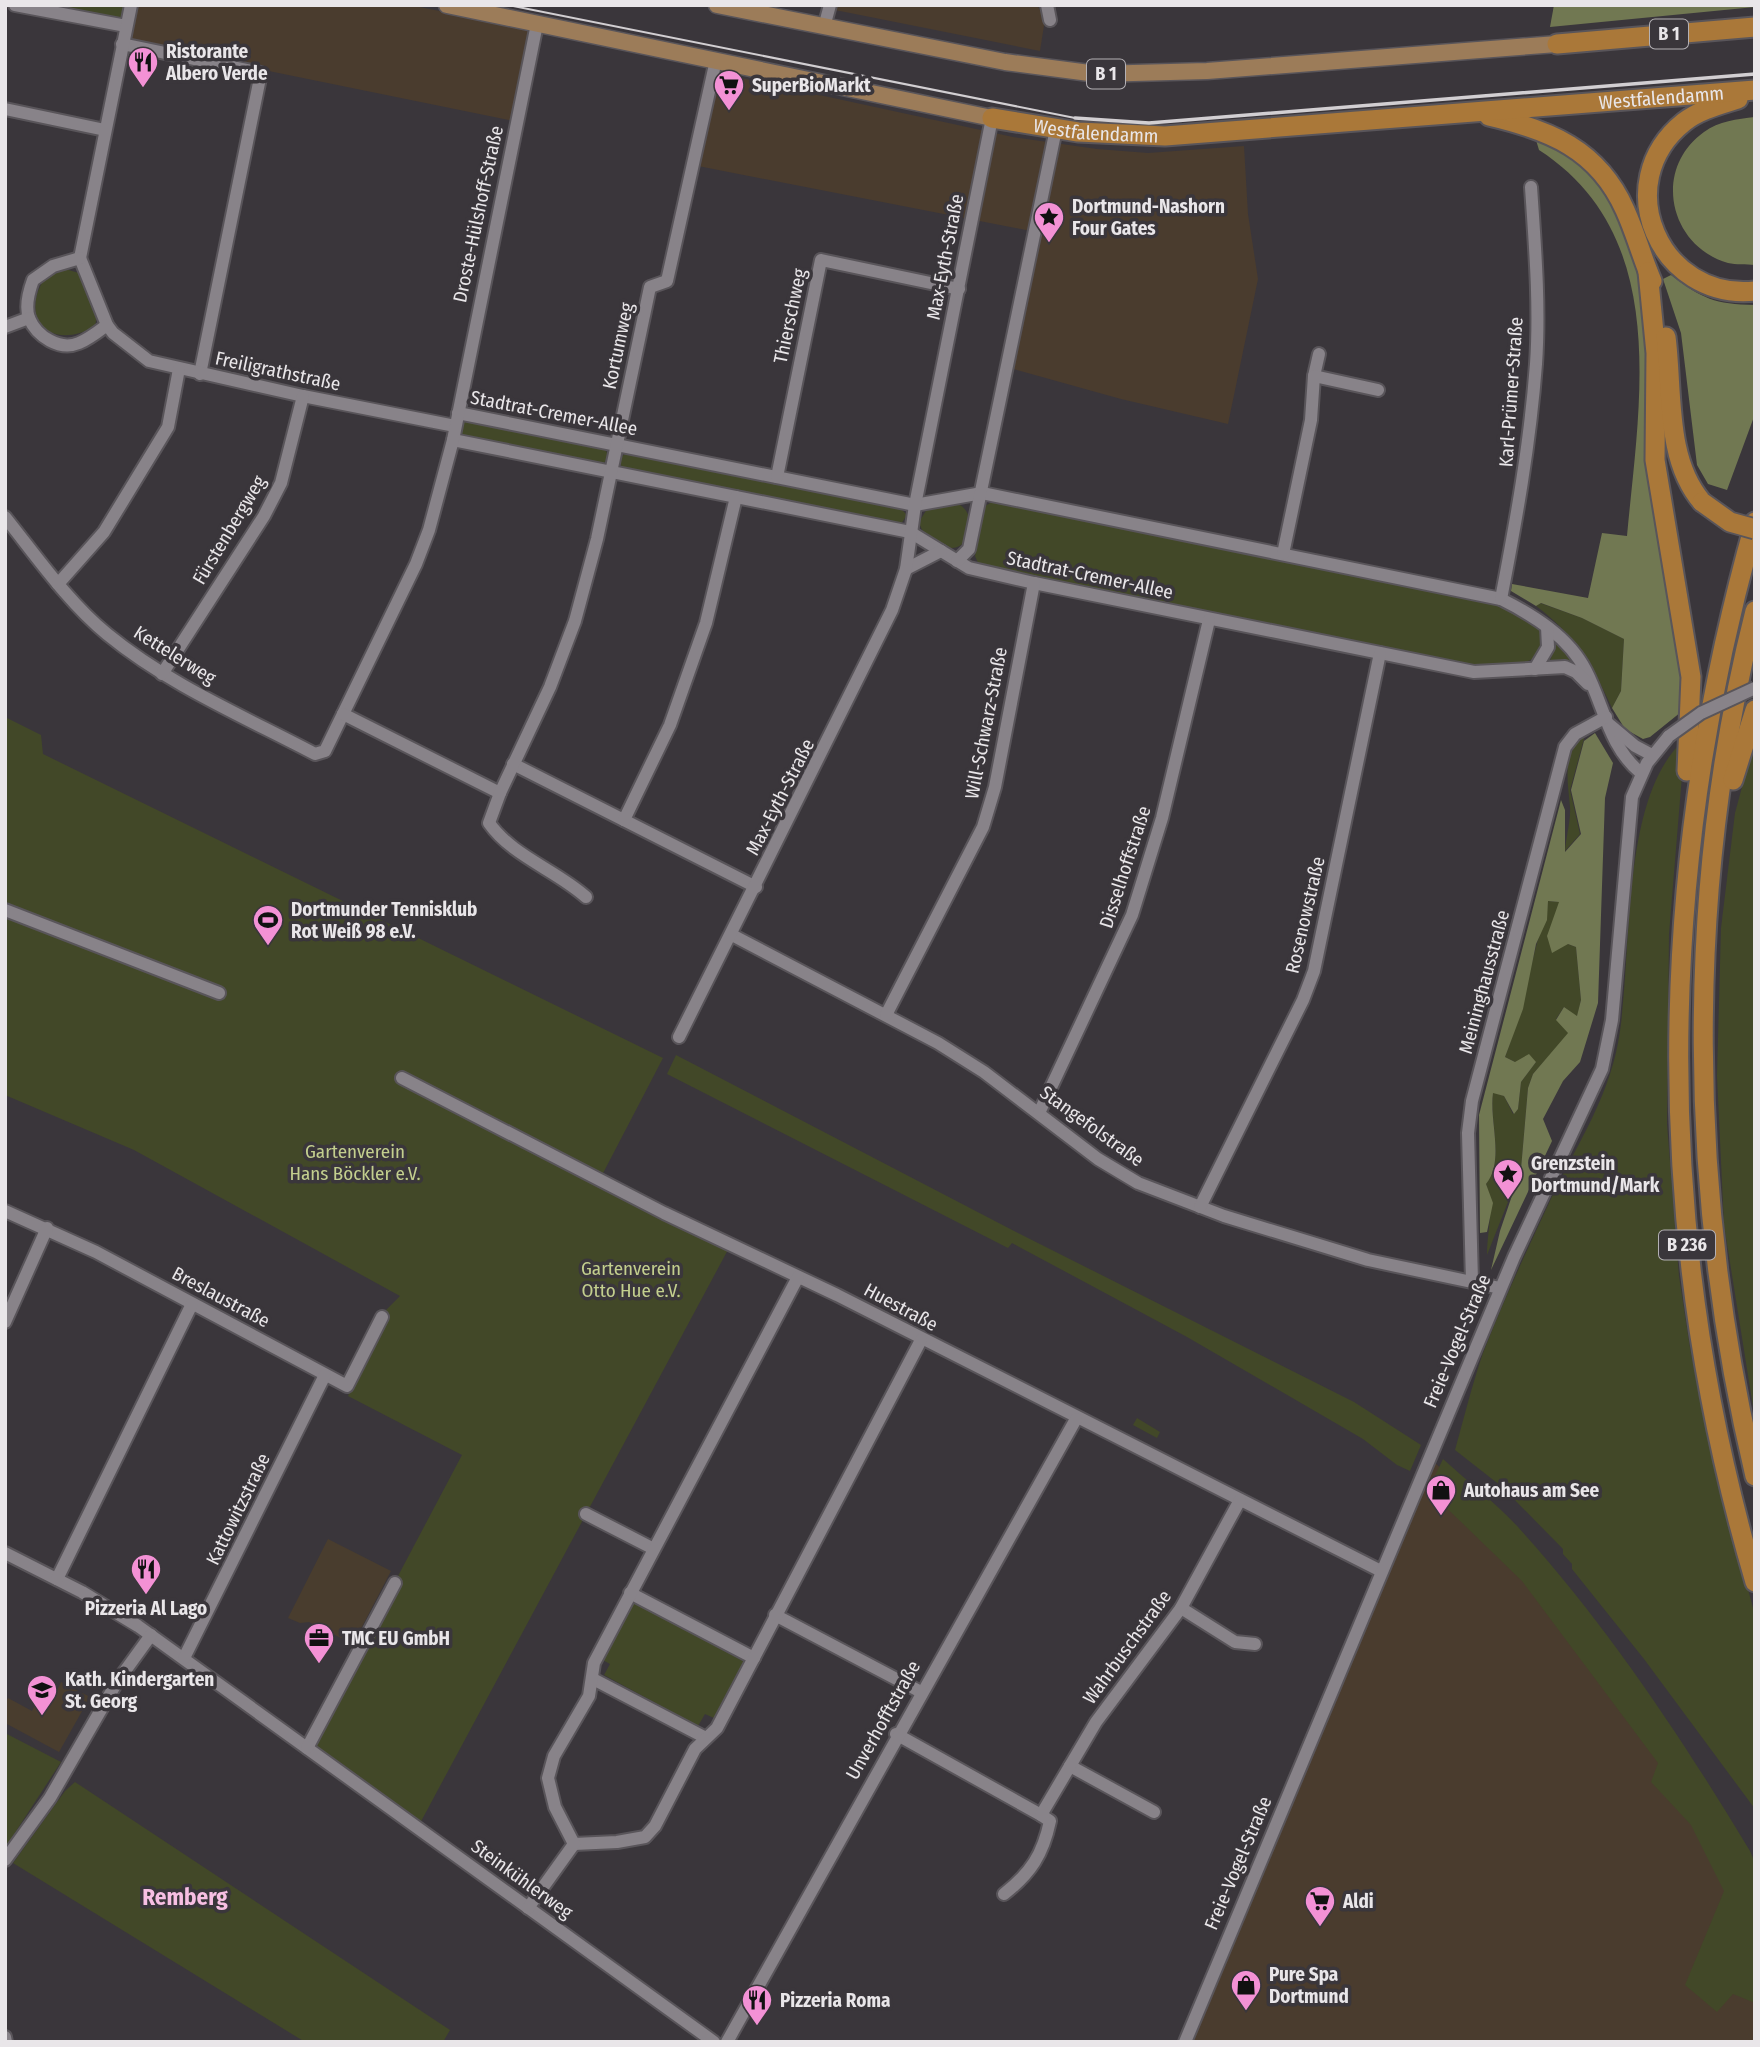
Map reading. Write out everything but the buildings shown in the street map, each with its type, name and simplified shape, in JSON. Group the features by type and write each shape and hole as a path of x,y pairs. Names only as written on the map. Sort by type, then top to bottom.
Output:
{"highway":[{"name":"B 1","path":"1557,44 1751,26"},
{"name":"Westfalendamm","path":"992,118 1056,129 1166,136 1467,111 1755,92"},
{"path":"1755,92 1704,110 1685,121 1662,146 1649,176 1647,195 1654,232 1679,268 1715,287 1755,291"},
{"path":"1467,111 1541,129 1570,145 1609,183 1624,207 1665,323 1681,467 1691,489 1702,502 1730,522 1755,529"},
{"path":"1648,272 1656,354 1657,472 1664,526 1683,614 1691,677 1690,741 1677,869 1683,903"},
{"name":"B 236","path":"1755,522 1729,619 1704,741 1683,903 1677,1074 1688,1253 1718,1438 1755,1582"},
{"name":"B 236","path":"1755,611 1728,740 1711,891 1704,1035 1711,1205 1730,1359 1755,1476"},
{"path":"1711,891 1723,844 1737,763 1755,710"}],"main road":[{"name":"Westfalendamm","path":"447,5 992,118"},
{"name":"B 1","path":"717,5 1042,69 1120,75 1207,71 1557,44"}],"street":[{"path":"15,5 126,26"},
{"path":"107,325 78,344 53,343 42,336 29,318 27,302 33,280 53,266 80,258 131,5"},
{"path":"824,27 830,5"},
{"path":"1047,5 1050,20"},
{"name":"Droste-Hülshoff-Straße","path":"456,419 537,24"},
{"path":"122,44 261,73 200,374"},
{"name":"Kortumweg","path":"586,897 569,881 500,838 489,823 513,764 550,687 576,619 617,445 650,287 667,281 716,60"},
{"path":"5,109 105,130"},
{"name":"Max-Eyth-Straße","path":"679,1037 886,622 906,569 915,505 992,118"},
{"path":"957,561 969,549 982,493 1056,129"},
{"name":"Karl-Prümer-Straße","path":"1501,598 1524,473 1536,362 1536,272 1531,187"},
{"name":"Freiligrathstraße","path":"80,258 107,325 113,333 149,361 303,396 456,419"},
{"name":"Thierschweg","path":"776,477 821,260 958,289"},
{"path":"5,327 29,318"},
{"path":"1283,554 1311,420 1314,376 1319,354"},
{"path":"58,584 104,532 168,427 179,369"},
{"path":"1314,376 1378,390"},
{"name":"Fürstenbergweg","path":"162,674 264,516 281,483 303,396"},
{"name":"Stadtrat-Cremer-Allee","path":"1593,689 1576,672 1565,667 1474,672 1209,620 969,568 910,532 453,440 456,419 617,445 915,505 982,493 1501,598 1547,627 1583,664 1607,720 1612,737 1641,773"},
{"path":"453,440 429,530 416,564 343,714 500,793"},
{"path":"624,820 670,725 702,636 736,496"},
{"name":"Kettelerweg","path":"5,517 58,584 106,633 162,674 320,755 325,751 343,714"},
{"path":"906,569 941,551"},
{"name":"Will-Schwarz-Straße","path":"886,1015 983,827 995,787 1034,583"},
{"name":"Disselhoffstraße","path":"1039,1113 1132,915 1162,818 1209,620"},
{"path":"1535,668 1548,648 1547,627"},
{"name":"Rosenowstraße","path":"1200,1207 1303,1000 1314,971 1380,653"},
{"name":"Freie-Vogel-Straße","path":"1185,2042 1500,1289 1542,1192 1586,1107 1602,1069 1612,1020 1630,810 1641,773 1669,736 1701,713 1755,688"},
{"name":"Stadtrat-Cremer-Allee","path":"1607,720 1635,746 1653,755"},
{"name":"Meininghausstraße","path":"1472,1281 1468,1132 1472,1101 1566,747 1575,734 1607,720"},
{"path":"513,764 756,887"},
{"path":"5,910 219,993"},
{"name":"Stangefolstraße","path":"732,935 886,1015 984,1072 1079,1146 1128,1177 1168,1197 1398,1268 1472,1281 1500,1289"},
{"name":"Huestraße","path":"402,1077 664,1213 797,1277 1381,1571"},
{"name":"Breslaustraße","path":"5,1211 47,1228 347,1386 382,1317"},
{"path":"5,1322 47,1228"},
{"path":"574,1844 555,1807 548,1778 554,1756 589,1696 594,1663 652,1548 797,1277"},
{"path":"57,1579 192,1304"},
{"path":"574,1844 617,1842 645,1837 655,1826 695,1749 717,1728 921,1340"},
{"name":"Kattowitzstraße","path":"184,1658 325,1375"},
{"name":"Unverhofftstraße","path":"727,2042 896,1734 1076,1419"},
{"name":"Wahrbuschstraße","path":"1041,1815 1096,1722 1181,1608 1240,1500"},
{"path":"586,1514 652,1548"},
{"name":"Steinkühlerweg","path":"5,1553 108,1606 151,1635 714,2042"},
{"path":"307,1748 395,1583"},
{"path":"630,1593 754,1658"},
{"path":"1181,1608 1236,1642 1255,1644"},
{"path":"775,1615 921,1692"},
{"path":"5,1860 50,1798 106,1701 151,1635"},
{"path":"593,1679 706,1738"},
{"path":"896,1734 1051,1821 1046,1842 1026,1877 1004,1894"},
{"path":"1070,1766 1154,1812"},
{"path":"528,1908 574,1844"}],"shaded area":[{"path":"135,5 410,5 533,30 514,121 126,42"},
{"path":"810,5 1037,5 1045,19 1040,51"},
{"path":"718,73 1013,137 1097,149 1148,153 1244,146 1248,214 1258,279 1228,424 1121,399 1010,368 1036,232 698,166"},
{"path":"1432,1460 1526,1550 1755,1871 1755,2042 1185,2042"},
{"path":"328,1539 391,1571 353,1644 309,1622 300,1623 288,1618"},
{"name":"Kath. Kindergarten St. Georg","path":"61,1682 90,1697 59,1752 5,1723 5,1703 8,1698 32,1711 45,1686 56,1693"}],"green space":[{"path":"32,5 127,5 124,23"},
{"path":"1554,5 1755,5 1755,7 1550,27"},
{"path":"1755,117 1755,265 1731,264 1708,254 1692,241 1681,224 1674,205 1673,185 1678,166 1688,148 1704,132 1722,123"},
{"path":"1536,140 1556,147 1580,163 1598,183 1626,231 1642,283 1660,535 1686,708 1650,737 1643,739 1625,729 1612,708 1621,691 1624,639 1582,618 1541,603 1536,606 1511,591 1512,584 1588,598 1602,533 1627,536 1637,432 1637,325 1628,275 1611,228 1581,186 1539,150"},
{"path":"65,269 79,273 97,316 95,326 80,333 66,335 44,328 35,308 37,294 44,279"},
{"path":"1671,275 1710,299 1755,305 1755,414 1727,490 1708,484 1697,465 1681,333 1663,279"},
{"path":"462,421 604,448 609,456 603,464 460,435"},
{"path":"627,453 900,508 907,515 901,524 622,468 619,458"},
{"path":"994,501 1486,600 1514,611 1534,623 1543,641 1542,650 1536,657 1513,665 1478,666 979,565 975,556 985,506"},
{"path":"958,504 965,509 969,517 970,526 964,543 957,547 947,547 927,536 919,522 927,509"},
{"path":"1540,603 1582,618 1624,639 1621,691 1612,708 1581,652 1561,628 1536,606"},
{"path":"1556,642 1579,666 1550,661"},
{"path":"5,717 41,735 43,754 663,1058 600,1179 730,1246 418,1827 307,1748 462,1455 348,1396 386,1310 400,1296 134,1150 5,1095"},
{"path":"1595,733 1613,763 1605,798 1598,1003 1580,1062 1563,1081 1543,1119 1552,1141 1491,1270 1500,1231 1521,1169 1528,1088 1533,1074 1568,1033 1556,1020 1564,1007 1577,1016 1581,1000 1576,947 1568,944 1552,953 1547,936 1559,902 1548,901 1547,920 1536,944 1523,1009 1505,1057 1515,1062 1529,1054 1536,1062 1521,1082 1518,1109 1514,1114 1504,1096 1493,1093 1496,1152 1492,1174 1486,1184 1493,1203 1487,1232 1480,1233 1479,1115 1561,800 1565,810 1565,852 1581,834 1571,790 1584,741"},
{"path":"1585,735 1570,790 1580,834 1565,851 1570,812 1569,759 1577,742"},
{"path":"1685,739 1669,934 1667,1124 1679,1276 1690,1348 1702,1411 1755,1616 1755,1809 1644,1659 1572,1569 1563,1549 1501,1486 1455,1450 1483,1353 1549,1203 1589,1125 1613,1065 1623,1008 1632,881 1639,839 1649,799 1664,766"},
{"path":"1755,739 1755,1419 1724,1225 1717,1076 1721,928 1735,813"},
{"path":"1548,901 1560,902 1568,944 1576,947 1581,1000 1577,1017 1564,1007 1556,1019 1569,1033 1533,1074 1528,1088 1521,1169 1487,1255 1490,1210 1486,1184 1492,1174 1496,1152 1493,1092 1504,1096 1513,1114 1518,1109 1521,1082 1536,1062 1515,1062 1505,1057"},
{"path":"676,1055 1016,1232 1354,1402 1421,1445 1410,1471 1397,1465 1363,1439 1187,1337 1012,1243 1008,1248 667,1074"},
{"path":"1137,1418 1160,1432 1157,1438 1133,1425"},
{"path":"1443,1459 1509,1518 1582,1603 1642,1683 1698,1766 1750,1851 1755,1863 1755,2003 1733,1994 1717,2012 1685,1985 1724,1891 1691,1825 1651,1782 1658,1763 1522,1581 1428,1490"},
{"path":"632,1601 745,1662 714,1718 705,1714 698,1726 604,1675 610,1664 601,1659"},
{"path":"5,1733 61,1762 5,1848"},
{"path":"75,1782 450,2030 443,2042 305,2042 13,1863 65,1791"}],"tram line":[{"path":"508,5 1075,118"}],"railway":[{"path":"1075,118 1149,123 1755,74"}],"place":[{"name":"Ristorante Albero Verde","path":"143,89"},
{"name":"SuperBioMarkt","path":"729,112"},
{"name":"Dortmund-Nashorn Four Gates","path":"1049,244"},
{"name":"Dortmunder Tennisklub Rot Weiß 98 e.V.","path":"268,947"},
{"name":"Grenzstein Dortmund/Mark","path":"1508,1201"},
{"name":"Autohaus am See","path":"1441,1517"},
{"name":"Pizzeria Al Lago","path":"146,1596"},
{"name":"TMC EU GmbH","path":"319,1665"},
{"name":"Kath. Kindergarten St. Georg","path":"42,1717"},
{"name":"Aldi","path":"1320,1928"},
{"name":"Pure Spa Dortmund","path":"1246,2012"},
{"name":"Pizzeria Roma","path":"757,2027"}],"district":[{"name":"Remberg","path":"185,1897"}],"park label":[{"name":"Gartenverein Hans Böckler e.V.","path":"355,1162"},
{"name":"Gartenverein Otto Hue e.V.","path":"631,1279"}]}
